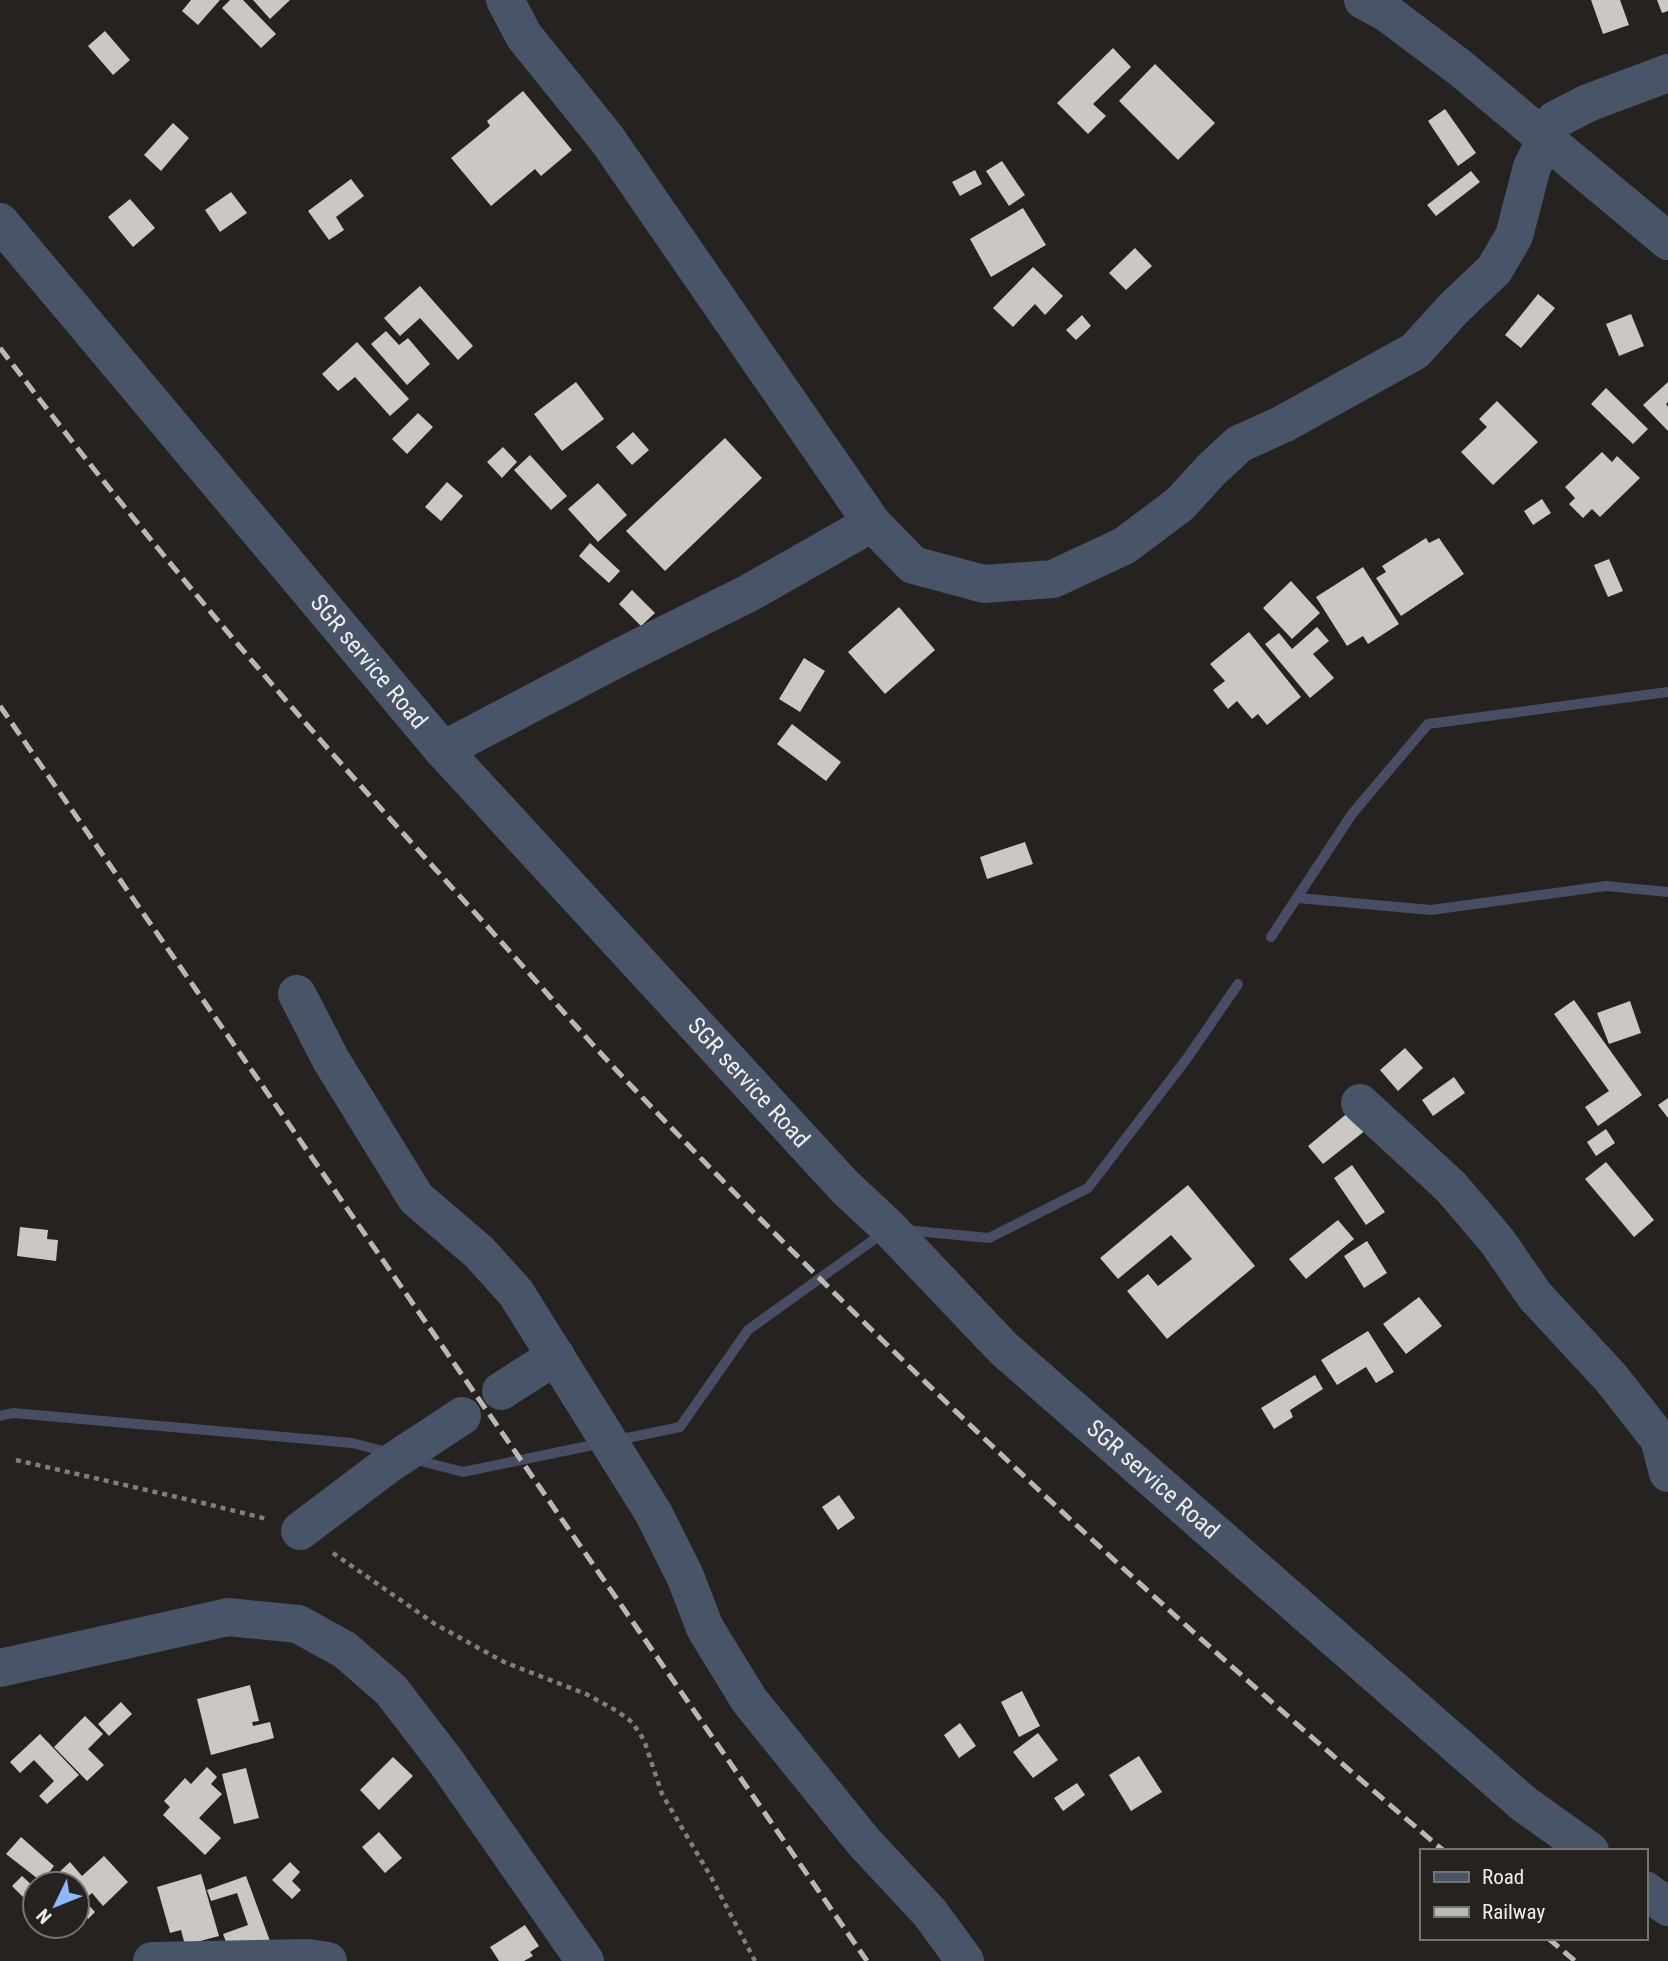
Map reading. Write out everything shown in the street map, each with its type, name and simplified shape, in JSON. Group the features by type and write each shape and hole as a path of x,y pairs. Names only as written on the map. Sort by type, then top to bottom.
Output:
{"street":[{"path":"505,0 524,36 607,139 872,523 913,565 984,584 1053,579 1124,546 1180,504 1210,470 1239,444 1283,424 1415,351 1453,309 1494,270 1514,236 1532,167 1555,120 1588,103 1668,72"},
{"path":"1363,0 1387,13 1459,67 1668,241"},
{"name":"SGR service Road","path":"0,222 443,750 845,1186 889,1228 1003,1348 1524,1804 1587,1849"},
{"path":"443,750 749,593 872,523"},
{"path":"297,994 331,1060 416,1198 480,1252 516,1293 654,1514 685,1576 705,1628 749,1700 863,1841 930,1913 965,1961"},
{"path":"1360,1103 1451,1187 1497,1241 1535,1296 1611,1378 1665,1447"},
{"path":"501,1391 556,1356"},
{"path":"300,1531 386,1466 462,1416"},
{"path":"0,1668 228,1617 298,1624 345,1650 391,1690 447,1763 585,1961"},
{"path":"1647,1891 1668,1907"},
{"path":"152,1961 308,1958 328,1961"}],"path":[{"path":"16,1460 281,1523 314,1538 358,1572 435,1624 504,1662 586,1694 617,1711 632,1722 644,1740 662,1794 711,1877 755,1961"}],"building":[{"path":"191,0 220,0 198,25 182,11"},
{"path":"230,0 243,0 276,34 261,48 222,8"},
{"path":"253,0 290,0 270,19"},
{"path":"1591,0 1620,0 1629,25 1603,34"},
{"path":"1657,0 1668,0 1668,11 1662,13"},
{"path":"105,31 130,60 113,75 88,46"},
{"path":"1113,48 1131,67 1093,104 1106,116 1088,134 1057,103"},
{"path":"1155,64 1215,123 1178,160 1119,101"},
{"path":"523,91 572,150 541,176 535,169 491,206 451,158 490,126 487,121"},
{"path":"1445,109 1476,153 1458,166 1428,121"},
{"path":"173,123 189,138 161,171 144,155"},
{"path":"1002,161 1025,195 1009,206 986,171"},
{"path":"975,170 982,184 960,196 952,182"},
{"path":"1471,171 1480,182 1436,216 1427,205"},
{"path":"351,179 364,196 336,217 344,230 329,240 308,211"},
{"path":"231,192 247,213 220,232 205,210"},
{"path":"130,199 155,228 133,247 108,217"},
{"path":"1023,208 1046,245 991,277 970,239"},
{"path":"1135,248 1152,266 1126,290 1109,273"},
{"path":"1033,267 1063,296 1045,315 1035,304 1013,327 993,308"},
{"path":"420,286 473,346 458,360 420,318 400,336 384,318"},
{"path":"1538,294 1555,308 1521,348 1505,335"},
{"path":"1631,314 1644,346 1619,356 1606,324"},
{"path":"1082,315 1091,326 1076,340 1066,330"},
{"path":"386,331 399,345 408,338 430,364 407,385 371,344"},
{"path":"357,342 409,399 390,416 355,377 338,391 322,374"},
{"path":"576,382 604,419 562,451 534,414"},
{"path":"1668,382 1666,404 1668,431 1643,405"},
{"path":"1606,388 1648,429 1633,444 1591,404"},
{"path":"1497,401 1538,442 1493,485 1461,452 1487,427 1479,419"},
{"path":"418,413 433,427 407,454 392,439"},
{"path":"633,432 649,450 632,465 616,447"},
{"path":"725,438 762,478 665,571 626,531"},
{"path":"503,447 517,462 502,478 487,462"},
{"path":"1602,452 1612,462 1617,456 1640,478 1600,517 1592,509 1583,518 1569,504 1575,498 1565,487"},
{"path":"530,455 567,496 551,510 514,470"},
{"path":"447,482 463,496 441,521 425,507"},
{"path":"598,483 627,515 598,542 568,509"},
{"path":"1542,499 1551,513 1533,525 1524,511"},
{"path":"1426,538 1429,543 1439,538 1464,574 1401,616 1376,578 1386,572 1382,566"},
{"path":"590,543 620,571 609,583 579,556"},
{"path":"1609,559 1623,591 1608,597 1594,565"},
{"path":"1363,567 1399,624 1368,644 1363,636 1347,646 1316,597"},
{"path":"1291,581 1320,613 1292,639 1263,608"},
{"path":"632,590 655,613 641,626 619,604"},
{"path":"899,607 935,650 885,694 848,652"},
{"path":"1317,627 1329,641 1313,654 1334,678 1310,698 1265,644 1279,633 1292,649"},
{"path":"1249,632 1301,697 1267,725 1258,714 1252,719 1237,701 1228,709 1213,690 1225,681 1210,664"},
{"path":"804,658 825,671 800,712 779,699"},
{"path":"792,724 841,762 826,781 777,744"},
{"path":"1025,842 1033,864 987,879 980,857"},
{"path":"1574,1000 1642,1095 1598,1126 1585,1107 1609,1091 1554,1014"},
{"path":"1630,1001 1641,1033 1609,1044 1597,1013"},
{"path":"1405,1048 1423,1068 1398,1091 1380,1070"},
{"path":"1454,1077 1465,1093 1433,1116 1422,1100"},
{"path":"1668,1098 1668,1118 1658,1105"},
{"path":"1350,1111 1366,1130 1323,1164 1308,1146"},
{"path":"1606,1129 1615,1143 1596,1156 1587,1142"},
{"path":"1606,1162 1654,1220 1634,1237 1585,1179"},
{"path":"1352,1165 1385,1212 1366,1225 1334,1178"},
{"path":"1188,1185 1255,1266 1167,1339 1127,1291 1148,1274 1158,1286 1192,1259 1171,1235 1118,1279 1100,1258"},
{"path":"1338,1220 1354,1239 1306,1279 1289,1259"},
{"path":"20,1227 48,1230 47,1239 58,1240 56,1261 17,1256"},
{"path":"1367,1241 1387,1273 1364,1288 1344,1256"},
{"path":"1419,1297 1442,1326 1406,1354 1383,1324"},
{"path":"1368,1331 1394,1372 1376,1383 1366,1367 1337,1385 1321,1360"},
{"path":"1315,1375 1323,1389 1290,1410 1293,1417 1274,1429 1261,1408"},
{"path":"839,1495 855,1518 838,1530 822,1507"},
{"path":"250,1685 259,1721 252,1722 253,1726 270,1722 274,1738 211,1755 197,1699"},
{"path":"1022,1691 1040,1726 1019,1737 1001,1702"},
{"path":"121,1702 132,1714 109,1736 98,1724"},
{"path":"85,1716 103,1734 88,1749 104,1765 87,1781 54,1747"},
{"path":"960,1723 976,1746 959,1758 944,1735"},
{"path":"1038,1733 1058,1760 1033,1778 1013,1752"},
{"path":"40,1734 79,1775 47,1804 39,1796 54,1781 34,1760 20,1773 10,1762"},
{"path":"1139,1756 1162,1792 1131,1811 1109,1775"},
{"path":"393,1757 413,1776 379,1810 360,1790"},
{"path":"207,1767 217,1777 211,1784 222,1794 199,1818 221,1838 205,1855 163,1815 170,1807 164,1801 185,1778 191,1784"},
{"path":"246,1768 259,1818 234,1824 222,1774"},
{"path":"1077,1783 1085,1795 1063,1811 1054,1798"},
{"path":"379,1832 402,1858 385,1873 362,1847"},
{"path":"21,1837 54,1866 51,1870 27,1870 6,1854"},
{"path":"104,1856 128,1882 103,1906 91,1894 91,1870 89,1870"},
{"path":"70,1862 77,1870 62,1870"},
{"path":"290,1862 300,1872 292,1881 301,1890 292,1899 272,1880"},
{"path":"201,1874 219,1936 185,1945 181,1930 170,1933 157,1887"},
{"path":"246,1876 270,1941 231,1955 223,1934 248,1925 237,1893 211,1901 207,1890"},
{"path":"21,1877 21,1895 12,1886"},
{"path":"525,1925 539,1946 530,1952 533,1956 524,1961 499,1961 490,1947"}],"waterway":[{"path":"1271,937 1352,814 1428,724 1668,692"},
{"path":"1298,898 1431,910 1606,886 1668,892"},
{"path":"905,1230 989,1238 1088,1188 1188,1057 1238,984"},
{"path":"413,1459 463,1472 680,1427 748,1330 883,1233"},
{"path":"0,1416 13,1413 352,1443 387,1452"}],"railway":[{"path":"0,348 107,486 256,666 620,1074 818,1277 1021,1474 1230,1665 1442,1849"},
{"path":"0,706 867,1961"},
{"path":"1550,1940 1575,1961"}]}
